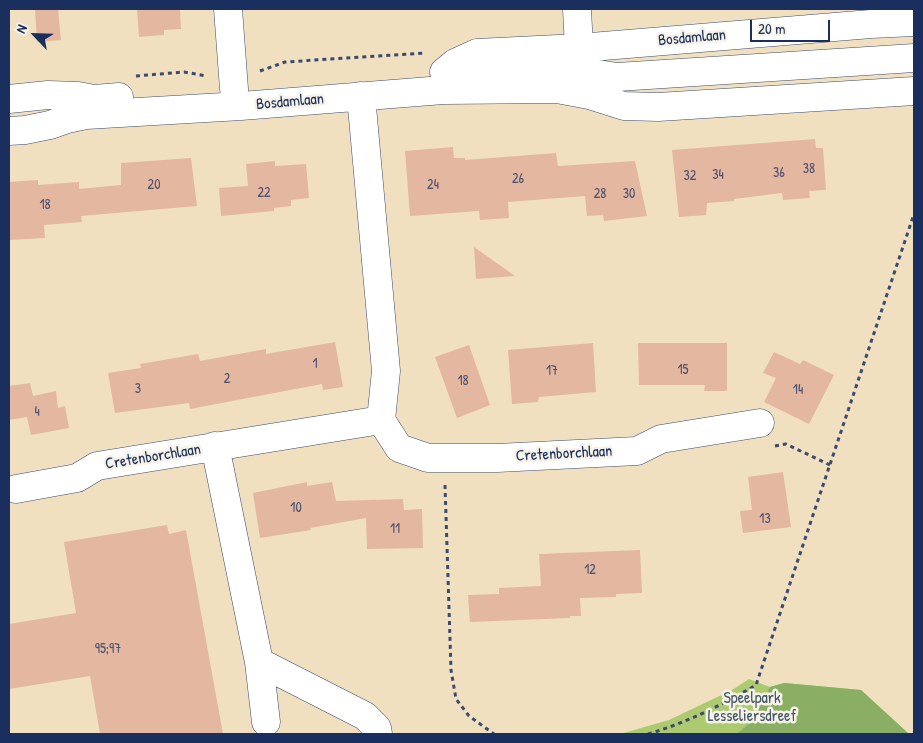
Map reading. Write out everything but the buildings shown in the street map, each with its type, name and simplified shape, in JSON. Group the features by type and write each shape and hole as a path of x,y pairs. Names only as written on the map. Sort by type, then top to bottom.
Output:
{"street":[{"path":"228,9 233,82"},
{"path":"577,9 579,48"},
{"name":"Bosdamlaan","path":"914,22 870,16 579,48 477,53 455,62 438,62 233,82 94,99 78,96 48,95 15,98 17,131 50,125 86,115 241,106 443,90 557,89 617,77 914,58"},
{"name":"Bosdamlaan","path":"438,62 560,68 617,77"},
{"name":"Bosdamlaan","path":"557,89 589,95 624,106 658,107 914,91"},
{"path":"361,96 386,370 381,420"},
{"name":"Cretenborchlaan","path":"16,489 77,478 96,466 381,420 399,448 428,458 497,458 637,450 661,439 763,436"},
{"path":"215,446 259,662 266,722"},
{"path":"259,662 365,716 377,728 378,734"}],"path":[{"path":"233,82 285,62 438,62"},
{"path":"648,734 672,727 736,697 756,685 914,214"},
{"path":"763,436 786,444 830,465"},
{"path":"444,458 451,670 456,699 469,716 494,734"}],"green space":[{"name":"Speelpark Lesseliersdreef","path":"749,679 770,687 784,683 861,690 909,734 620,734 669,720 732,690"},
{"name":"Speelpark Lesseliersdreef","path":"784,683 861,690 909,734 736,734 753,721 770,687"}]}
